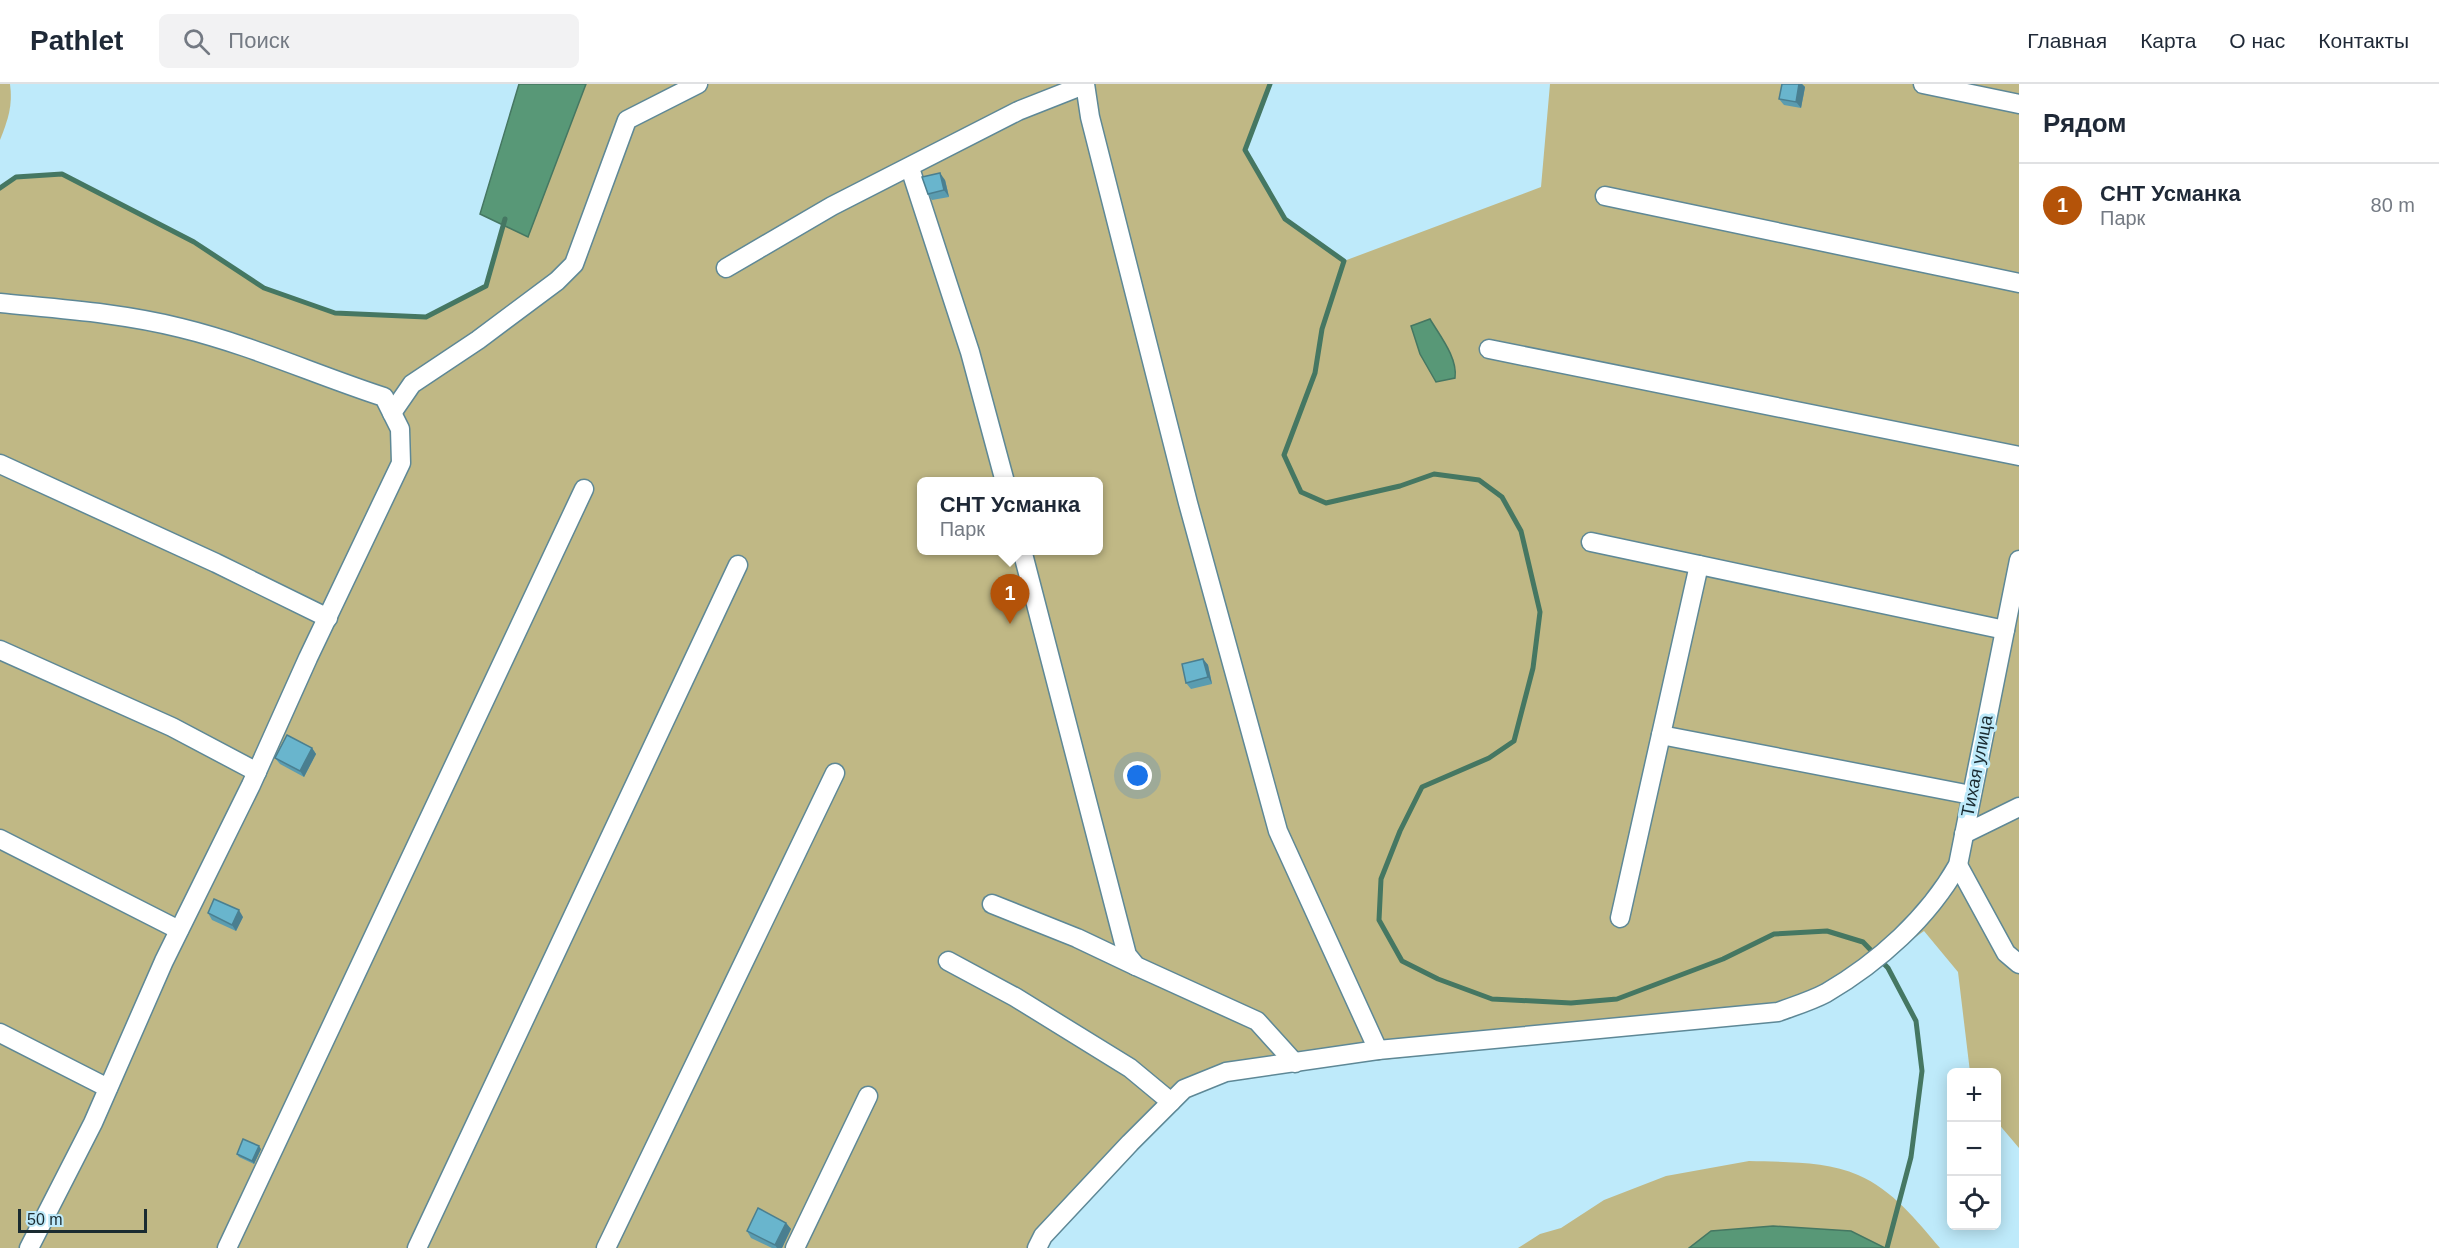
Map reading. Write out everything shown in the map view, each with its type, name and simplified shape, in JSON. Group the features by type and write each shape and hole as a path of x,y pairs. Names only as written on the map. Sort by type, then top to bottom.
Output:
{"street":[{"path":"392,413 412,384 478,340 549,288 573,264 627,120 698,84"},
{"path":"726,268 832,206 1018,111 1084,84 1090,117 1188,503 1278,831 1378,1050"},
{"path":"1923,84 2019,104"},
{"path":"910,168 970,352 1004,477"},
{"path":"1605,196 2019,283"},
{"path":"0,303 79,310 180,327 261,351 343,384 384,397 400,429 401,463 257,772 179,930 93,1123 29,1248"},
{"path":"1489,349 2019,456"},
{"path":"0,464 194,553 328,618"},
{"path":"227,1248 584,489"},
{"path":"1591,542 2005,630"},
{"path":"1023,555 1127,955 1136,966"},
{"name":"Тихая улица","path":"1037,1248 1043,1236 1184,1089 1226,1072 1378,1050 1778,1012 1824,994 1888,948 1914,924 1942,892 1958,865 2019,560"},
{"path":"417,1248 738,565"},
{"path":"1620,918 1699,565"},
{"path":"0,650 171,727 257,772"},
{"path":"1661,735 1971,795"},
{"path":"606,1248 835,773"},
{"path":"1964,834 2019,807"},
{"path":"0,839 179,930"},
{"path":"1958,865 1970,883 2006,953 2019,964"},
{"path":"992,904 1077,938 1257,1021 1295,1063"},
{"path":"948,961 1015,997 1130,1068 1171,1102"},
{"path":"0,1033 108,1088"},
{"path":"795,1248 868,1096"}],"shaded area":[{"path":"0,84 10,84 11,99 0,140"},
{"path":"519,84 586,84 528,237 480,214"},
{"path":"552,84 1270,84 1245,150 1285,219 1344,261 1541,187 1550,84 2019,84 2019,1148 2001,1127 2001,1068 1970,1068 1958,972 1924,931 1828,1000 1779,1019 1227,1076 1187,1094 1043,1248 0,1248 0,188 16,177 62,174 194,242 264,288 335,313 425,317 486,286 515,184"},
{"path":"1430,319 1451,355 1455,378 1436,382 1420,354 1411,326"},
{"path":"1749,1161 1819,1165 1846,1170 1858,1175 1871,1181 1893,1198 1940,1248 1518,1248 1540,1234 1561,1228 1604,1200 1666,1176"},
{"path":"1773,1226 1851,1231 1885,1248 1689,1248 1711,1231"}],"building":[{"path":"1782,84 1799,84 1796,102 1779,99"},
{"path":"940,173 944,190 928,194 922,177"},
{"path":"1203,659 1208,677 1186,683 1182,664"},
{"path":"287,735 312,748 300,771 275,758"},
{"path":"214,899 239,910 232,925 208,913"},
{"path":"243,1139 259,1146 252,1161 237,1154"},
{"path":"758,1208 786,1223 775,1245 747,1231"}],"waterway":[{"path":"1270,84 1245,150 1285,219 1344,261 1322,329 1315,373 1284,455 1301,492 1326,503 1400,486 1434,474 1479,480 1502,497 1521,531 1540,612 1533,668 1514,741 1489,758 1422,787 1400,831 1381,879 1379,920 1402,961 1438,979 1492,999 1571,1003 1617,999 1723,959 1774,934 1827,931 1863,942 1888,968 1916,1021 1922,1071 1911,1157 1887,1248"},
{"path":"0,188 16,177 62,174 194,242 264,288 335,313 426,317 486,286 505,219"}],"place":[{"name":"СНТ Усманка","path":"1010,624"}]}
